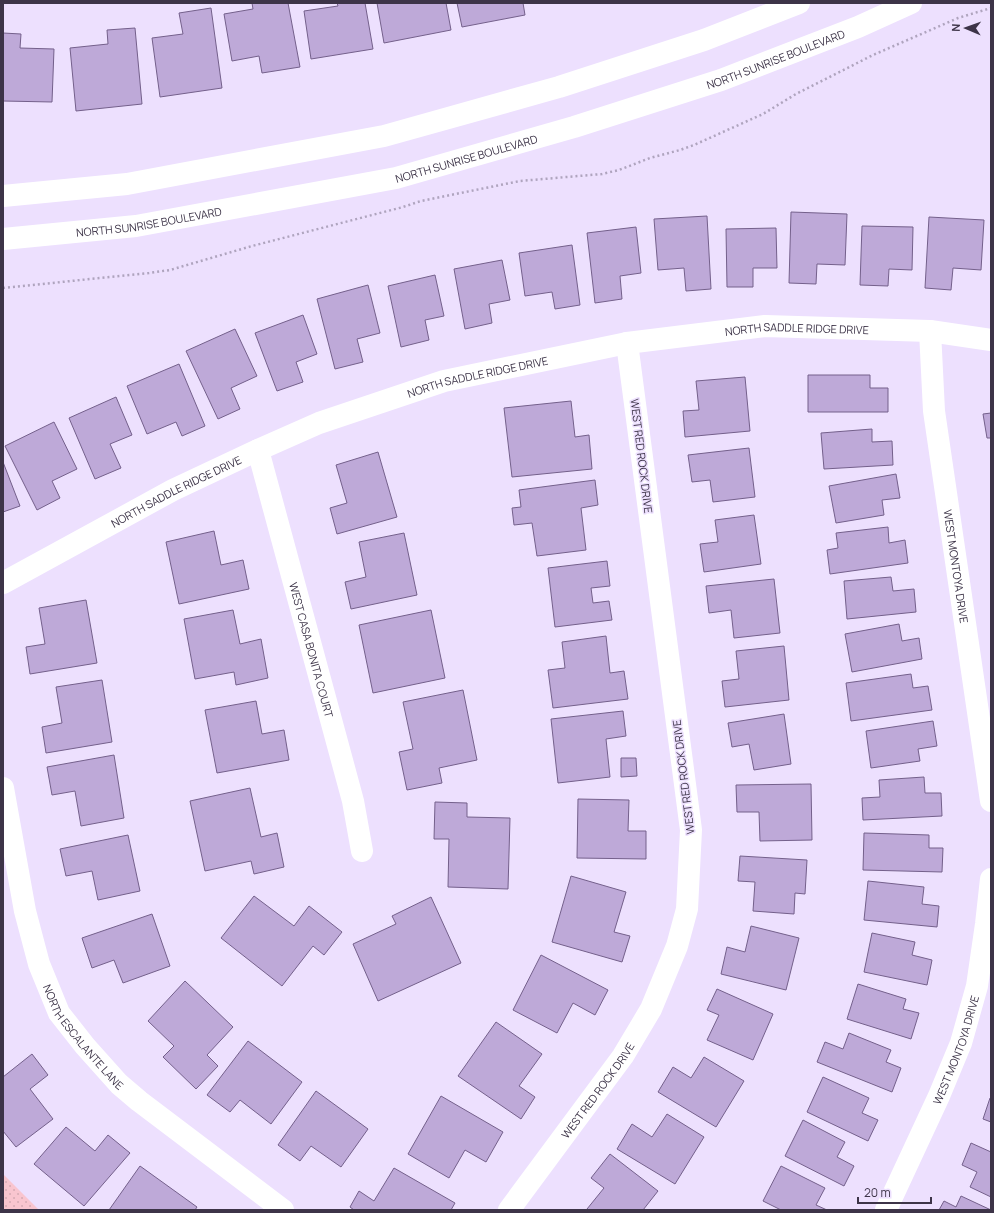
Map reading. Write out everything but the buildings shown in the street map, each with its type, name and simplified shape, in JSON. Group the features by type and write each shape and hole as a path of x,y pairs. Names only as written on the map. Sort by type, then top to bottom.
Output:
{"street":[{"path":"3,196 128,184 384,136 559,87 704,40 799,3"},
{"name":"NORTH SUNRISE BOULEVARD","path":"3,239 136,226 396,178 574,127 721,80 858,27 912,3"},
{"name":"NORTH SADDLE RIDGE DRIVE","path":"3,583 173,490 258,450 319,423 444,381 627,343 765,326 930,331 991,340"},
{"name":"WEST MONTOYA DRIVE","path":"930,331 934,411 991,801"},
{"name":"WEST RED ROCK DRIVE","path":"508,1210 623,1056 651,1009 677,946 687,909 691,830 627,343"},
{"name":"WEST CASA BONITA COURT","path":"258,450 353,801 362,851"},
{"name":"NORTH ESCALANTE LANE","path":"3,788 25,911 39,964 59,1013 85,1046 119,1084 139,1101 283,1210"},
{"name":"WEST MONTOYA DRIVE","path":"886,1210 939,1096 961,1042 977,986 991,879"}],"path":[{"path":"3,288 149,274 170,270 252,246 421,201 520,181 602,174 619,170 650,158 694,145 764,114 796,94 873,54 958,18 991,8"}],"shaded area":[{"path":"3,1174 39,1210 3,1210"}]}
